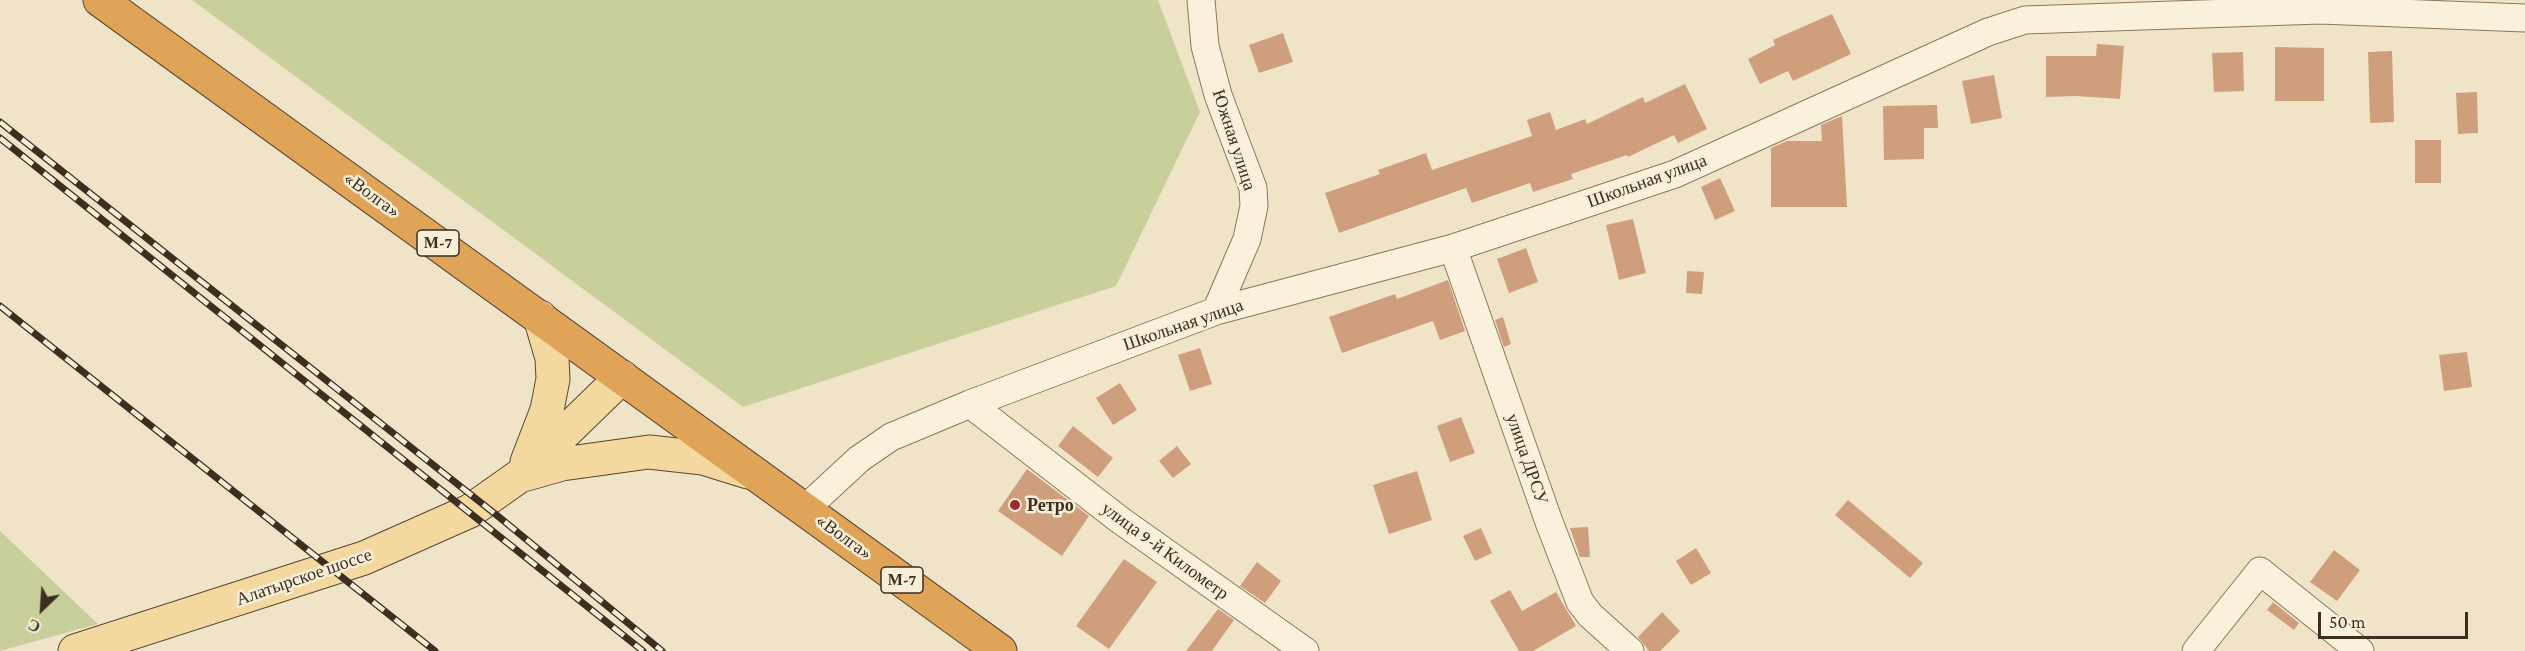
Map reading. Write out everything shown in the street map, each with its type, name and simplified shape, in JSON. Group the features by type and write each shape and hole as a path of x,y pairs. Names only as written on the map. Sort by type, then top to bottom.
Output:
{"highway":[{"name":"«Волга»","path":"100,0 760,477"},
{"name":"М-7","path":"760,477 805,509"},
{"name":"«Волга»","path":"805,509 1000,651"}],"main road":[{"path":"521,475 544,420 553,379 552,357 540,318"},
{"path":"521,475 622,377"},
{"path":"521,475 594,459 649,452 703,458 760,477"},
{"name":"Алатырское шоссе","path":"75,651 364,558 470,511 521,475"}],"street":[{"name":"Южная улица","path":"1201,0 1205,46 1218,95 1252,188 1254,206 1252,224 1216,311"},
{"name":"Школьная улица","path":"805,509 860,459 891,437 970,404 1216,311 1453,248 1675,174 1988,32 2025,20 2320,10 2525,18"},
{"name":"улица ДРСУ","path":"1453,248 1549,522 1580,602 1620,649"},
{"name":"улица 9-й Километр","path":"970,404 1120,520 1305,651"},
{"path":"2196,651 2260,571 2360,651"}],"green space":[{"path":"192,0 1158,0 1200,112 1116,286 743,407"},
{"path":"0,531 98,624 0,651"}],"building":[{"path":"1832,14 1851,54 1793,81 1788,71 1760,84 1748,59 1775,45 1773,40"},
{"path":"1283,33 1293,62 1259,73 1249,45"},
{"path":"2097,44 2124,46 2120,99 2076,96 2046,97 2046,56 2096,56"},
{"path":"2275,47 2324,48 2324,101 2275,101"},
{"path":"2392,51 2394,122 2370,123 2368,52"},
{"path":"2243,52 2244,91 2214,92 2212,53"},
{"path":"1994,75 2002,118 1971,124 1962,81"},
{"path":"1685,84 1707,129 1678,143 1674,135 1628,157 1627,155 1571,174 1573,179 1533,192 1530,183 1472,203 1466,188 1339,233 1325,193 1380,174 1378,170 1426,153 1432,170 1532,136 1527,120 1550,112 1556,130 1585,119 1587,124 1643,97 1645,103"},
{"path":"2477,92 2478,133 2458,134 2456,93"},
{"path":"1937,105 1938,128 1924,128 1924,159 1884,160 1883,106"},
{"path":"1842,116 1847,207 1771,207 1771,148 1787,141 1822,141 1821,125"},
{"path":"2415,140 2441,140 2441,183 2415,183"},
{"path":"1720,178 1735,211 1715,220 1701,187"},
{"path":"1633,219 1646,273 1619,280 1606,225"},
{"path":"1526,248 1538,282 1509,293 1497,259"},
{"path":"1687,271 1704,272 1702,294 1686,293"},
{"path":"1448,280 1465,331 1440,340 1433,321 1342,353 1329,317 1395,294 1397,299"},
{"path":"1503,317 1511,344 1504,347 1495,320"},
{"path":"1200,348 1212,384 1190,391 1178,355"},
{"path":"2467,352 2472,387 2444,391 2439,355"},
{"path":"1120,383 1137,410 1113,425 1096,398"},
{"path":"1461,417 1475,453 1450,462 1437,426"},
{"path":"1073,426 1113,458 1098,477 1058,446"},
{"path":"1177,446 1191,464 1173,478 1159,461"},
{"path":"1027,469 1089,516 1062,556 998,511"},
{"path":"1417,471 1432,520 1389,534 1373,485"},
{"path":"1848,500 1923,563 1910,578 1835,515"},
{"path":"1588,527 1590,557 1580,557 1570,528"},
{"path":"1481,528 1492,553 1475,561 1463,536"},
{"path":"1696,548 1711,573 1691,585 1676,561"},
{"path":"2334,550 2360,570 2337,601 2310,582"},
{"path":"1124,559 1157,582 1109,649 1076,626"},
{"path":"1257,562 1281,581 1265,603 1240,586"},
{"path":"1510,590 1522,611 1556,592 1576,626 1533,651 1519,651 1490,601"},
{"path":"2273,602 2299,623 2294,630 2267,610"},
{"path":"1218,609 1234,620 1212,651 1186,651"},
{"path":"1662,612 1680,631 1660,651 1649,651 1638,637"}],"railway":[{"path":"0,122 499,517 662,651"},
{"path":"0,138 643,651"},
{"path":"0,306 435,651"}],"place":[{"name":"Ретро","path":"1015,505"}]}
